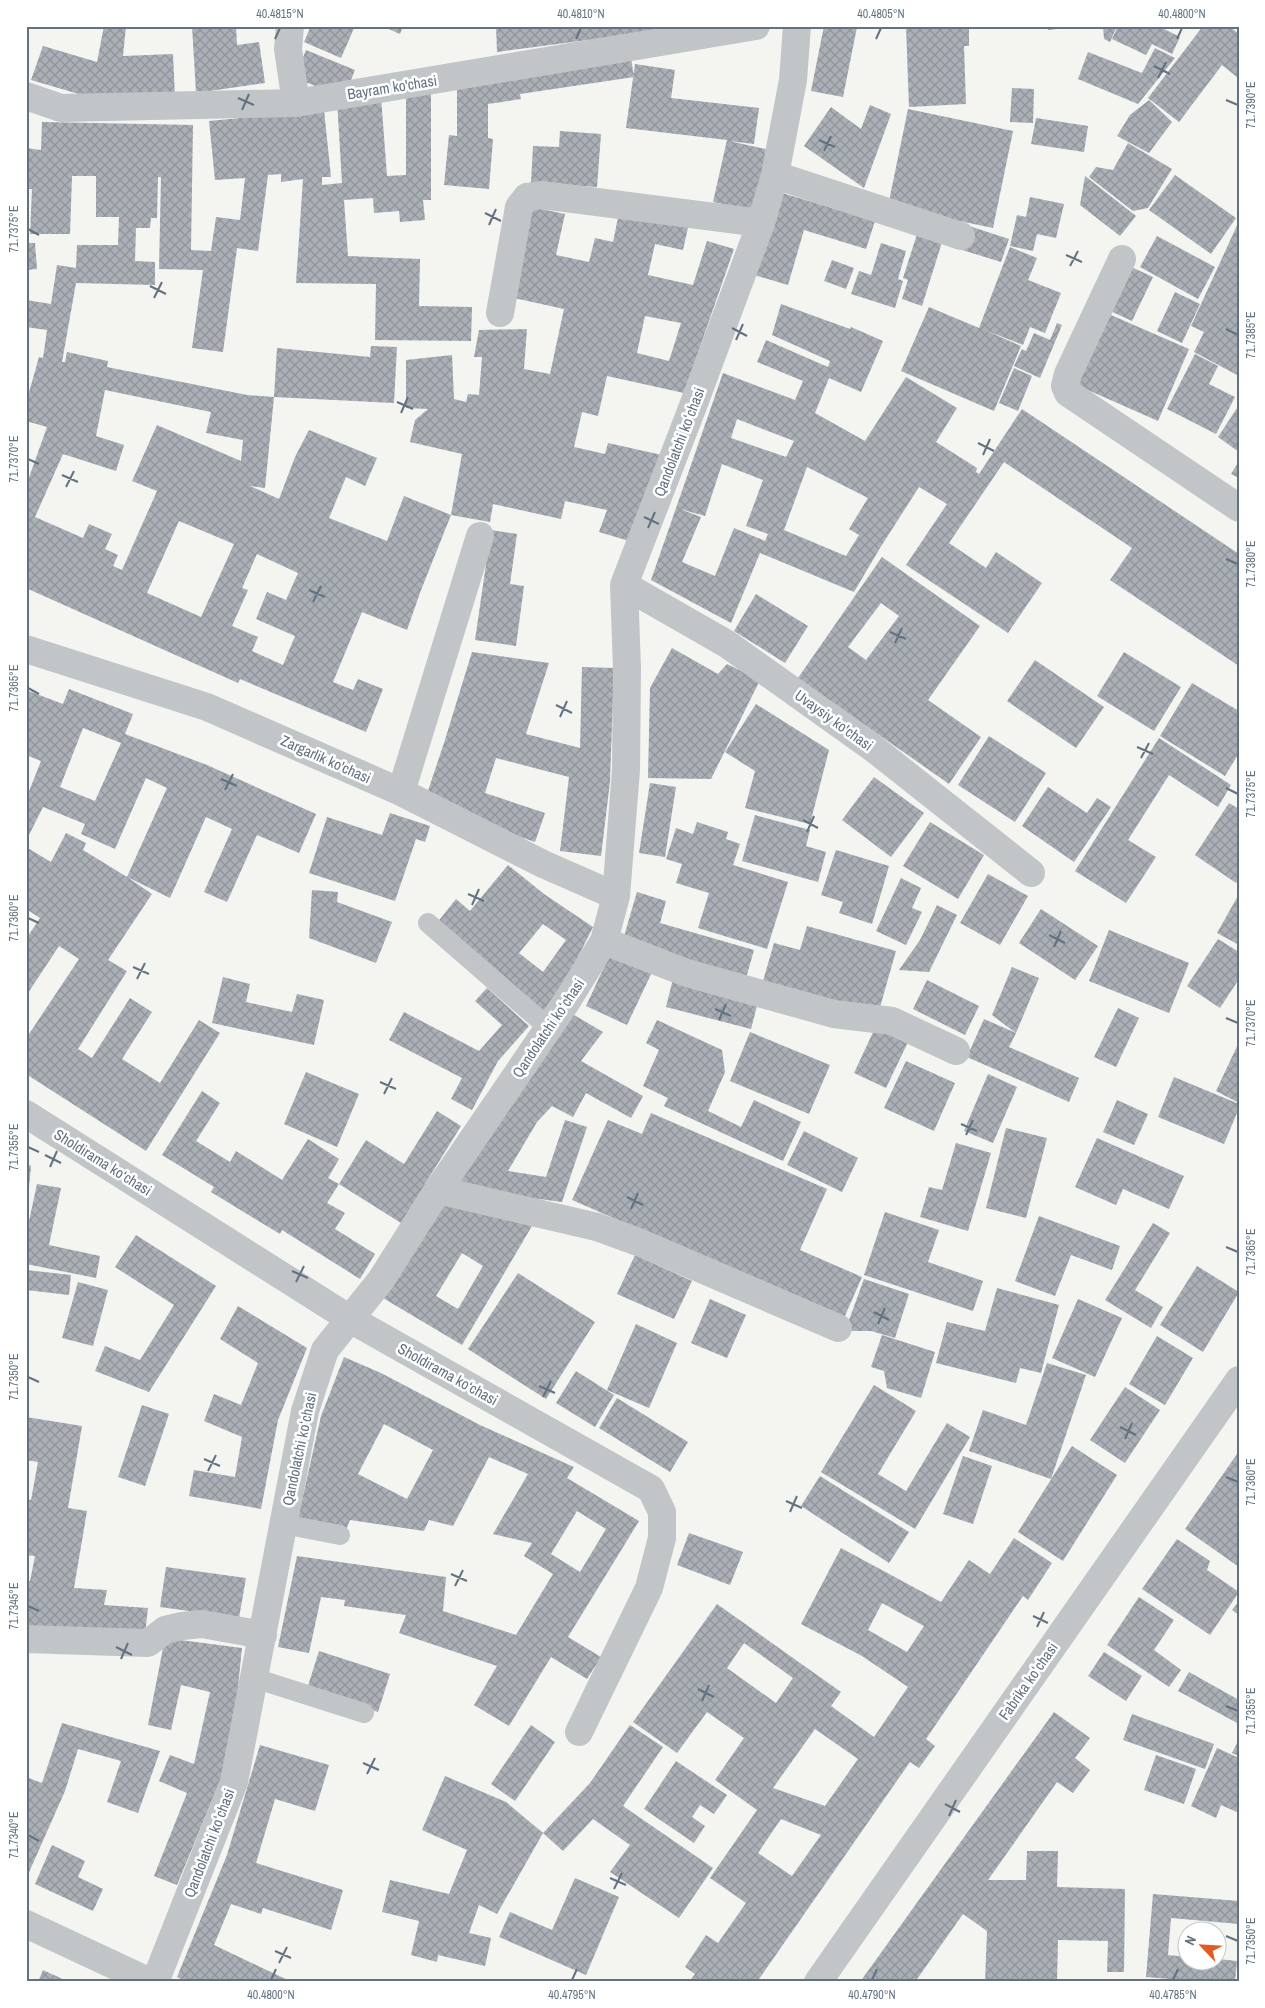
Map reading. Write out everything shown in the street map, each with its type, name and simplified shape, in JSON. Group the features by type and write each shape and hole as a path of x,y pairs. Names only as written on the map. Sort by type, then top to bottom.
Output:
{"street":[{"path":"290,26 288,49 296,103"},
{"name":"Bayram ko'chasi","path":"26,96 61,108 296,103 756,26"},
{"name":"Qandolatchi koʻchasi","path":"155,1982 234,1782 305,1411 325,1350 381,1280 438,1190 549,1028 604,941 616,896 626,770 627,669 624,585 694,406 761,223 775,174 793,80 797,26"},
{"path":"775,174 961,236"},
{"path":"500,313 519,207 527,197 542,195 761,223"},
{"path":"1122,259 1068,374 1065,386 1068,393 1239,508"},
{"path":"401,792 480,536"},
{"name":"Uvaysiy ko'chasi","path":"624,585 735,649 873,748 1032,873"},
{"name":"Zargarlik ko'chasi","path":"26,649 207,707 401,792 543,864 616,896"},
{"path":"604,941 687,973 834,1014 892,1021 956,1051"},
{"name":"Sholdirama ko‘chasi","path":"26,1114 350,1319 651,1489 662,1512 662,1538 649,1588 579,1732"},
{"path":"438,1190 597,1227 641,1243 838,1328"},
{"name":"Fabrika koʻchasi","path":"818,1982 1239,1380"},
{"path":"26,1639 148,1643 164,1630 202,1624 263,1635"},
{"path":"26,1924 150,1982"}],"lane":[{"path":"428,923 549,1028"},
{"path":"283,1524 340,1535"},
{"path":"254,1678 364,1713"}],"building":[{"path":"104,26 126,26 123,56 173,54 175,98 89,97 31,80 43,46 97,62"},
{"path":"192,26 236,26 237,45 259,42 265,83 196,93"},
{"path":"311,26 355,26 341,58 304,42"},
{"path":"382,26 403,26 400,34"},
{"path":"496,26 663,26 664,30 497,52"},
{"path":"824,26 857,27 843,97 811,91"},
{"path":"906,26 969,26 969,46 964,46 966,104 909,107"},
{"path":"1048,26 1068,26 1068,28 1048,30"},
{"path":"1103,26 1117,26 1110,42 1104,39"},
{"path":"1118,26 1158,26 1180,37 1172,54 1152,44 1146,55 1112,39"},
{"path":"1203,26 1229,26 1239,34 1239,74 1237,77 1222,65 1179,122 1148,98"},
{"path":"1155,48 1175,58 1138,104 1078,79 1088,52 1142,73"},
{"path":"306,50 355,70 351,80 318,87 295,78"},
{"path":"630,52 634,77 520,94 521,99 488,104 488,138 493,139 489,189 444,185 449,135 457,136 457,78"},
{"path":"635,64 675,70 671,98 759,108 754,144 729,141 770,150 756,211 713,202 727,140 626,128"},
{"path":"406,86 431,86 431,200 423,200 425,220 400,222 399,211 374,213 373,198 344,200 348,256 420,259 419,306 472,307 471,341 375,340 376,284 296,283 303,179 281,182 281,174 268,175 258,251 237,248 223,352 192,348 203,270 159,269 161,177 158,177 157,218 151,218 150,228 136,228 135,261 155,262 155,285 76,283 62,362 65,362 67,352 108,361 107,367 247,395 274,397 265,488 250,486 279,499 295,457 309,430 377,458 365,486 346,477 329,518 387,541 404,496 451,515 407,630 362,612 333,682 353,690 358,679 383,689 366,732 240,679 238,683 26,588 26,486 47,427 26,421 26,403 39,357 43,358 47,330 26,327 26,300 51,304 57,265 76,268 77,245 118,245 119,217 96,217 96,176 72,176 70,234 30,234 32,189 26,189 26,148 41,150 42,122 193,125 191,250 211,251 216,217 240,220 245,178 215,180 209,121 324,110 331,177 322,177 322,185 342,183 337,100 381,97 387,176 406,175","holes":["105,390 211,412 206,433 243,440 241,461 157,425 132,481 157,491 122,570 113,566 118,555 105,549 112,534 89,524 83,538 35,517 63,454 116,471 124,445 96,436","179,521 234,544 201,617 147,593","257,554 298,573 286,600 267,592 256,619 295,636 283,665 252,651 258,637 232,626 248,590 242,588"]},
{"path":"1012,88 1034,89 1033,123 1010,122"},
{"path":"1149,100 1172,122 1149,153 1117,136 1130,115"},
{"path":"870,105 891,114 864,188 804,146 831,107 861,129"},
{"path":"908,109 1013,131 993,228 888,206"},
{"path":"1036,118 1088,126 1084,152 1031,144"},
{"path":"560,131 601,134 597,187 531,183 533,146 559,147"},
{"path":"1128,143 1172,169 1148,208 1133,211 1089,177 1096,167 1113,170"},
{"path":"1175,175 1236,218 1211,254 1149,210"},
{"path":"1085,176 1136,216 1120,236 1080,205"},
{"path":"779,192 875,221 866,249 804,230 788,285 754,275"},
{"path":"1030,197 1064,204 1056,238 1037,234 1033,251 1010,246 1017,215 1026,217"},
{"path":"527,206 565,214 556,255 589,262 595,238 613,242 620,208 689,223 683,250 655,244 648,275 693,285 707,241 734,249 684,393 607,376 598,416 582,412 574,447 605,454 608,443 662,455 629,541 599,532 607,510 565,501 561,519 493,504 490,522 451,515 462,454 410,442 415,420 428,409 406,408 406,360 452,355 454,399 466,402 468,394 479,395 482,357 474,357 479,330 527,329 524,369 550,374 564,309 514,298","holes":["645,316 681,323 669,361 637,353"]},
{"path":"1239,221 1239,376 1194,352 1204,332 1191,326"},
{"path":"966,225 1009,239 1001,262 959,249"},
{"path":"918,231 943,239 922,306 902,299 908,280 903,278"},
{"path":"1157,236 1215,267 1198,299 1140,267"},
{"path":"26,243 35,243 37,269 26,270"},
{"path":"881,243 906,251 898,279 903,281 895,308 851,294 859,271 871,275"},
{"path":"1010,247 1037,258 1028,280 1061,293 1045,333 1030,327 1023,345 985,330 1021,346 994,411 901,371 929,307 979,328"},
{"path":"832,260 854,268 846,289 824,281"},
{"path":"1127,265 1153,277 1132,321 1106,309"},
{"path":"1175,292 1200,304 1182,343 1157,331"},
{"path":"781,304 850,329 851,327 883,341 861,392 829,378 815,413 865,441 906,377 957,408 936,442 977,468 976,472 979,474 1022,409 1239,554 1239,666 1110,580 1132,548 1004,462 949,543 986,568 996,552 1042,583 1008,633 906,565 947,504 919,487 854,592 760,553 731,623 651,580 723,373 795,400 803,381 757,362 766,340 828,367 830,361 772,335","holes":["737,419 794,441 786,457 731,438","722,464 763,480 746,526 768,534 765,541 734,528 715,576 682,562 701,517 680,509 705,516","807,467 868,498 849,529 859,535 846,556 784,530"]},
{"path":"1104,312 1189,349 1158,421 1072,383"},
{"path":"1057,323 1062,325 1040,378 1014,366 1022,349 1026,351 1034,333 1050,340"},
{"path":"371,346 397,347 394,403 274,397 277,348 370,357"},
{"path":"1195,354 1218,366 1209,384 1235,397 1216,434 1167,409"},
{"path":"1014,368 1032,376 1018,411 999,403"},
{"path":"1239,405 1239,452 1218,437"},
{"path":"1239,461 1239,478 1231,474"},
{"path":"491,530 517,534 510,584 524,586 516,646 475,640"},
{"path":"882,557 980,626 928,700 981,737 949,784 798,678","holes":["881,603 899,616 866,660 848,647"]},
{"path":"756,594 808,626 785,663 734,631"},
{"path":"672,648 718,674 727,664 760,680 711,779 648,778 650,688"},
{"path":"472,652 549,663 526,734 580,748 582,667 614,668 610,782 601,856 560,851 569,777 496,758 485,793 545,813 535,842 474,821 427,794"},
{"path":"1124,652 1181,687 1154,731 1097,696"},
{"path":"1035,660 1104,707 1076,748 1007,701"},
{"path":"1192,683 1239,711 1239,753 1225,776 1160,736"},
{"path":"69,689 133,714 125,734 207,765 316,814 299,853 257,835 227,902 204,892 232,829 206,817 170,898 127,877 167,788 146,778 115,849 81,834 85,824 43,807 26,841 26,799 41,761 26,755 26,690 63,704","holes":["83,728 121,743 95,801 60,787"]},
{"path":"756,704 829,750 810,824 745,808 755,771 725,752"},
{"path":"989,736 1046,773 1015,822 958,785"},
{"path":"1159,738 1231,785 1218,807 1169,775 1128,840 1156,857 1126,903 1075,871"},
{"path":"874,777 924,813 891,857 842,820"},
{"path":"650,783 676,787 665,857 639,853"},
{"path":"1048,787 1087,813 1097,798 1111,807 1074,862 1022,826"},
{"path":"1229,803 1239,809 1239,879 1236,883 1195,855"},
{"path":"390,813 430,826 425,842 416,839 395,901 309,873 327,817 382,835"},
{"path":"755,815 810,830 806,846 826,852 818,882 742,861"},
{"path":"697,822 728,832 726,839 740,844 733,865 788,882 767,949 698,928 709,893 676,883 682,864 666,859 676,828 693,834"},
{"path":"930,822 984,855 958,899 903,866"},
{"path":"66,833 86,843 83,850 152,894 108,960 127,971 78,1049 92,1058 130,998 152,1012 122,1059 160,1083 199,1020 220,1033 146,1151 26,1074 26,1032 29,1034 79,959 59,946 26,996 26,939 40,918 26,909 26,847 51,862"},
{"path":"836,850 889,866 872,924 839,913 843,902 821,895"},
{"path":"508,865 544,894 593,927 560,993 544,1012 436,924 456,899 470,911","holes":["543,924 566,940 543,972 519,953"]},
{"path":"988,874 1028,896 1000,945 960,923"},
{"path":"901,878 921,888 912,908 922,912 906,945 876,931"},
{"path":"312,890 338,892 337,902 392,922 376,963 309,938"},
{"path":"637,892 666,901 660,923 754,950 746,978 622,943"},
{"path":"1239,894 1239,945 1217,933"},
{"path":"937,905 957,915 929,972 899,970 920,940"},
{"path":"1041,909 1098,946 1075,980 1019,943"},
{"path":"807,926 896,951 878,1014 763,981 774,943 800,950"},
{"path":"1109,930 1189,963 1169,1013 1089,981"},
{"path":"1218,939 1239,952 1239,979 1220,1008 1187,986"},
{"path":"612,950 653,970 627,1025 586,1006"},
{"path":"1012,967 1039,978 1016,1033 992,1015"},
{"path":"223,977 250,984 246,1002 292,1012 297,994 324,1000 314,1045 212,1023"},
{"path":"673,979 758,1002 751,1029 666,1007"},
{"path":"927,980 979,1006 965,1035 913,1009"},
{"path":"487,988 529,1026 498,1061 472,1110 451,1099 462,1078 389,1040 404,1012 479,1051 502,1025 475,1001"},
{"path":"1118,1008 1139,1018 1116,1067 1094,1057"},
{"path":"574,1015 603,1032 581,1061 643,1096 631,1118 586,1093 573,1117 552,1106 537,1122 508,1171 546,1177 565,1120 587,1127 562,1202 477,1191 460,1182 506,1099"},
{"path":"984,1019 1016,1033 1009,1047 1079,1078 1069,1102 967,1057"},
{"path":"657,1020 722,1050 725,1072 708,1111 741,1127 754,1100 801,1122 783,1161 664,1106 668,1098 643,1086 659,1050 646,1043"},
{"path":"876,1026 908,1042 886,1088 854,1073"},
{"path":"750,1032 830,1065 809,1114 730,1081"},
{"path":"1239,1042 1239,1103 1216,1091"},
{"path":"906,1061 955,1083 934,1131 884,1108"},
{"path":"306,1072 359,1094 337,1147 284,1124"},
{"path":"988,1074 1017,1087 993,1143 964,1131"},
{"path":"1174,1077 1239,1104 1224,1144 1158,1117"},
{"path":"202,1091 220,1103 196,1141 230,1162 236,1151 282,1180 308,1139 339,1159 328,1178 339,1184 327,1203 345,1213 335,1229 375,1254 360,1279 282,1230 280,1234 211,1192 214,1187 162,1155"},
{"path":"1117,1100 1148,1114 1134,1145 1103,1132"},
{"path":"437,1111 461,1126 401,1223 339,1184 366,1140 404,1164"},
{"path":"651,1113 827,1189 800,1250 862,1277 844,1318 572,1200 608,1120 642,1134"},
{"path":"1006,1128 1047,1138 1026,1218 986,1208"},
{"path":"804,1131 858,1158 842,1192 787,1165"},
{"path":"1097,1138 1184,1176 1169,1209 1123,1189 1116,1205 1075,1187"},
{"path":"956,1143 991,1153 968,1231 920,1217 929,1187 942,1190"},
{"path":"26,1163 31,1166 29,1187 26,1189"},
{"path":"37,1184 61,1188 49,1245 100,1256 96,1278 26,1264 26,1235"},
{"path":"440,1203 532,1226 462,1345 383,1298","holes":["462,1253 483,1266 458,1309 436,1296"]},
{"path":"885,1212 939,1230 928,1262 983,1281 973,1311 864,1275"},
{"path":"1039,1216 1120,1246 1112,1270 1071,1255 1055,1296 1015,1281"},
{"path":"1153,1223 1170,1233 1135,1290 1163,1307 1151,1328 1105,1300"},
{"path":"136,1235 216,1286 149,1392 95,1371 105,1346 140,1360 174,1305 115,1267"},
{"path":"635,1255 692,1281 674,1319 617,1294"},
{"path":"1197,1266 1239,1292 1203,1352 1160,1325"},
{"path":"26,1270 71,1275 69,1295 26,1290"},
{"path":"518,1273 595,1322 546,1399 468,1349"},
{"path":"864,1279 909,1294 895,1338 871,1331 845,1331"},
{"path":"78,1282 108,1290 93,1346 62,1338"},
{"path":"997,1288 1059,1305 1041,1373 1020,1368 1016,1383 936,1363 947,1322 985,1331"},
{"path":"710,1299 746,1315 727,1358 691,1343"},
{"path":"1078,1299 1122,1318 1095,1377 1052,1358"},
{"path":"238,1306 307,1348 278,1420 261,1509 189,1496 194,1470 235,1477 242,1437 204,1421 214,1394 241,1405 258,1363 220,1339"},
{"path":"636,1324 677,1343 649,1408 607,1390"},
{"path":"882,1335 935,1352 921,1398 887,1388 884,1371 871,1367"},
{"path":"1157,1336 1193,1358 1165,1405 1129,1384"},
{"path":"344,1357 381,1373 480,1425 574,1467 567,1478 639,1521 568,1637 601,1657 587,1679 551,1657 509,1726 474,1705 497,1666 399,1633 406,1615 344,1606 345,1600 321,1597 309,1653 278,1647 297,1556 446,1577 443,1611 516,1635 553,1574 524,1556 532,1543 493,1534 528,1474 489,1457 453,1526 429,1520 424,1531 350,1520 346,1530 298,1518 321,1416","holes":["384,1424 433,1450 407,1499 358,1474","577,1511 606,1529 580,1572 551,1554"]},
{"path":"1047,1363 1086,1375 1051,1479 969,1451 983,1410 1026,1425"},
{"path":"576,1371 614,1395 595,1427 556,1403"},
{"path":"874,1385 916,1411 878,1474 906,1491 947,1423 970,1437 915,1529 821,1472"},
{"path":"1125,1387 1160,1410 1125,1463 1090,1440"},
{"path":"617,1398 688,1442 670,1472 599,1428"},
{"path":"142,1405 169,1414 145,1486 118,1477"},
{"path":"26,1417 82,1426 68,1508 87,1511 74,1588 107,1590 104,1605 148,1608 145,1634 26,1627 26,1581 30,1581 35,1556 26,1555 26,1499 31,1500 38,1462 26,1460"},
{"path":"1072,1446 1117,1475 1063,1561 1018,1532"},
{"path":"1239,1451 1239,1567 1185,1529"},
{"path":"963,1456 992,1466 973,1524 943,1514"},
{"path":"820,1476 909,1532 889,1563 801,1506"},
{"path":"689,1533 743,1552 730,1585 677,1565"},
{"path":"1014,1538 1052,1563 1028,1600 1023,1596 926,1739 935,1746 919,1768 910,1762 757,1982 689,1982 695,1974 685,1967 706,1935 718,1943 746,1903 710,1878 757,1810 715,1780 744,1738 707,1712 677,1753 633,1722 717,1604 841,1692 831,1706 874,1737 908,1687 862,1656 801,1624 841,1548 941,1602 969,1560 990,1574","holes":["882,1603 924,1626 907,1652 868,1630","744,1643 793,1678 776,1703 727,1668","815,1729 858,1759 825,1806 773,1788","781,1819 821,1835 792,1876 758,1853"]},
{"path":"1177,1539 1210,1561 1207,1570 1239,1592 1210,1635 1142,1589"},
{"path":"166,1567 246,1578 239,1618 160,1607"},
{"path":"1139,1597 1174,1620 1154,1650 1181,1670 1169,1687 1107,1645"},
{"path":"1239,1601 1239,1615 1232,1610"},
{"path":"165,1638 242,1648 235,1716 222,1776 177,1885 154,1876 187,1793 159,1781 170,1755 194,1764 210,1692 181,1685 171,1730 148,1725"},
{"path":"319,1651 390,1674 378,1712 307,1689"},
{"path":"1104,1652 1142,1676 1126,1701 1088,1676"},
{"path":"1189,1672 1239,1700 1239,1724 1178,1691"},
{"path":"1054,1712 1090,1738 1075,1758 1090,1770 1073,1793 1057,1782 988,1880 1026,1880 1027,1851 1058,1851 1057,1887 1125,1889 1124,1972 1107,1972 1108,1941 1058,1940 1057,1982 985,1982 987,1931 963,1914 915,1982 860,1982"},
{"path":"1132,1714 1214,1744 1205,1769 1123,1740"},
{"path":"62,1723 160,1751 138,1813 107,1802 121,1761 78,1749 65,1791 26,1879 26,1808 29,1802 26,1801 26,1777 42,1783"},
{"path":"531,1725 555,1742 515,1801 491,1784"},
{"path":"630,1725 663,1747 623,1806 713,1868 679,1918 610,1872 630,1845 593,1819 563,1851 543,1833 590,1783"},
{"path":"1239,1739 1239,1756 1232,1753"},
{"path":"260,1745 329,1765 315,1811 275,1799 256,1863 343,1890 331,1930 263,1908 261,1914 231,1904 214,1945 292,1982 187,1982 177,1977 227,1855"},
{"path":"1217,1748 1239,1758 1239,1813 1221,1805 1216,1818 1191,1806"},
{"path":"1156,1755 1196,1769 1184,1804 1144,1790"},
{"path":"676,1761 727,1795 714,1814 700,1805 692,1817 705,1826 694,1843 644,1809"},
{"path":"445,1776 506,1802 543,1833 497,1914 479,1905 469,1933 491,1938 485,1966 438,1955 437,1962 411,1955 419,1921 382,1912 390,1880 449,1894 467,1850 422,1830"},
{"path":"52,1845 85,1861 78,1877 103,1889 93,1911 35,1884"},
{"path":"575,1878 619,1897 586,1975 499,1937 510,1912 552,1930"},
{"path":"1153,1894 1239,1901 1239,1924 1228,1923 1228,1920 1171,1918 1168,1955 1178,1956 1178,1970 1228,1970 1228,1960 1237,1961 1235,1982 1206,1982 1146,1977"},
{"path":"43,1970 69,1982 38,1982"}]}
